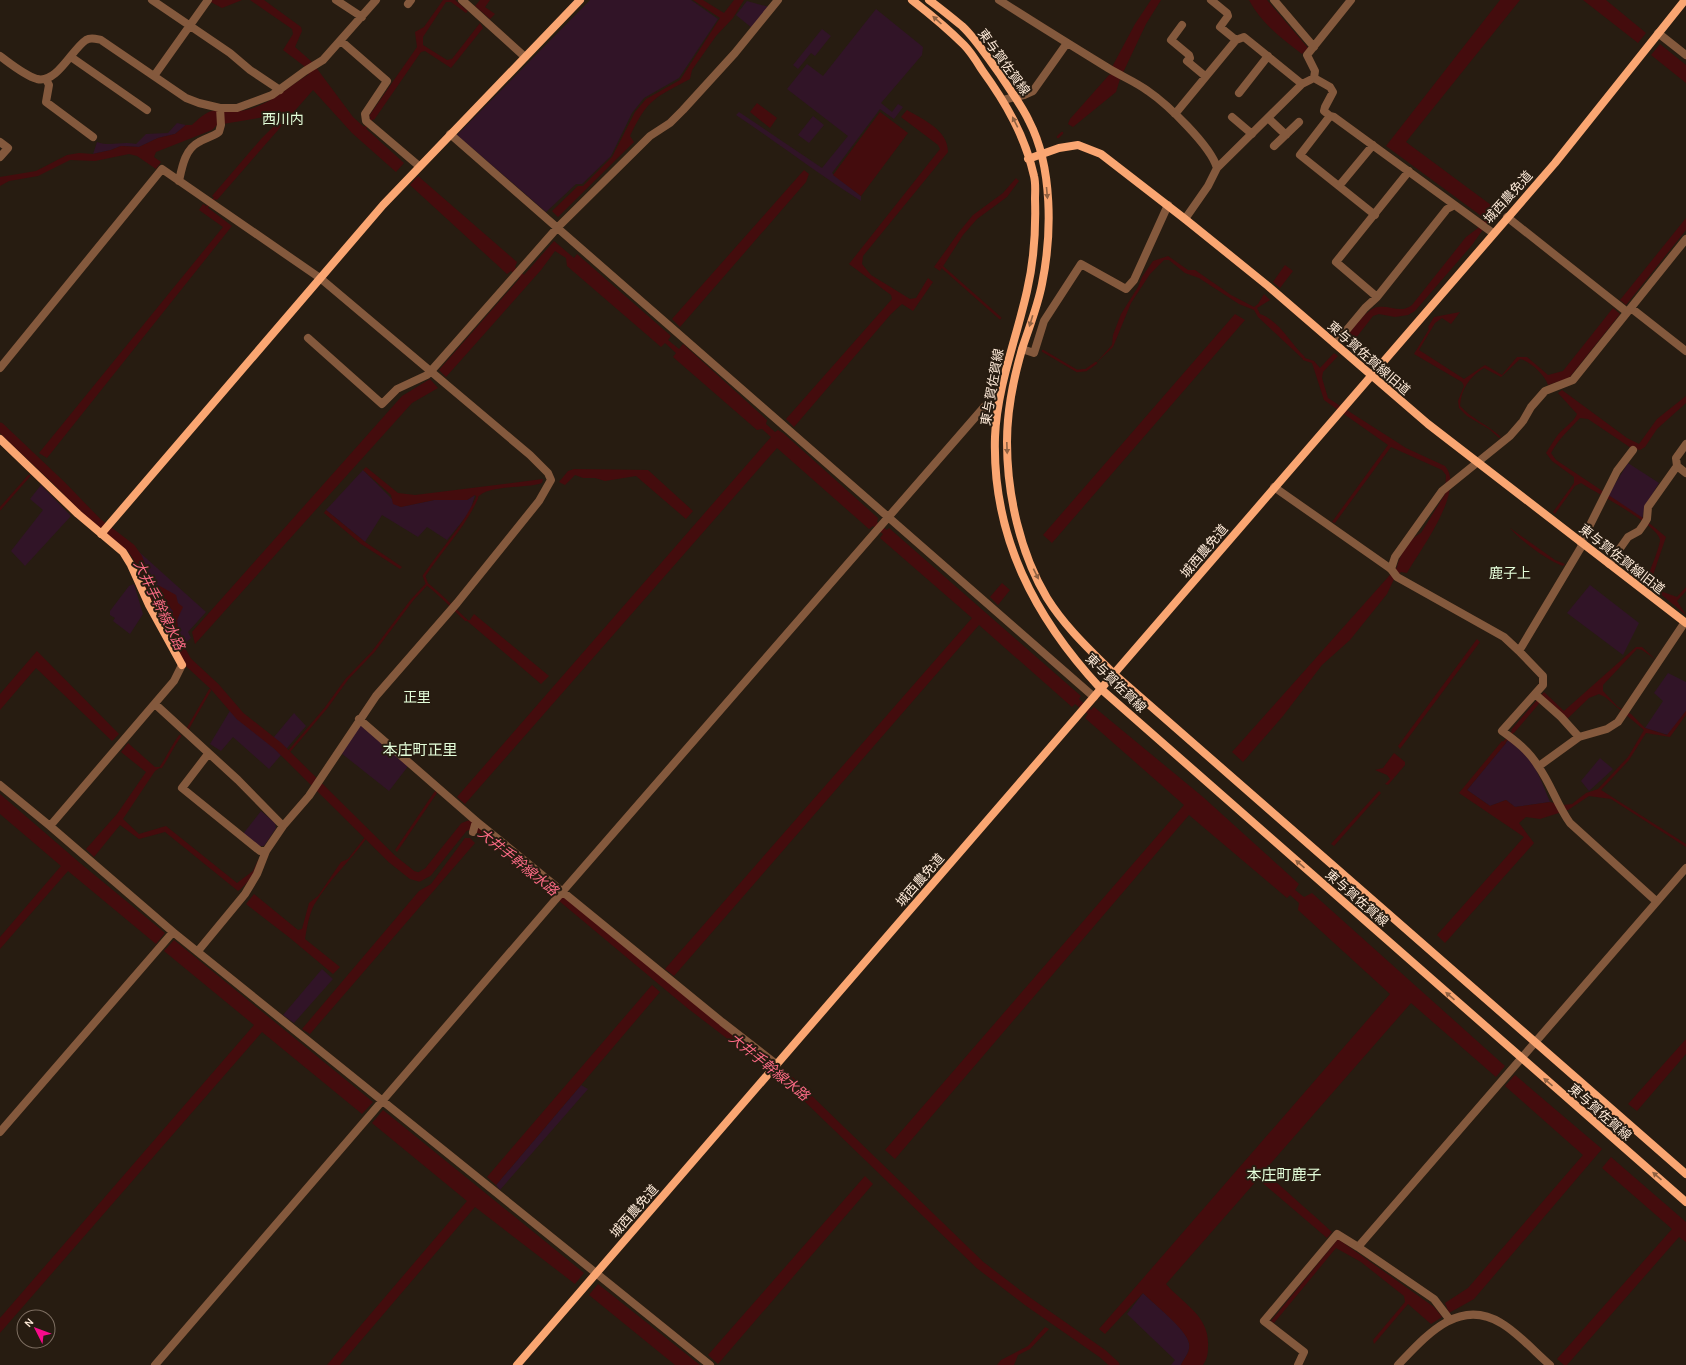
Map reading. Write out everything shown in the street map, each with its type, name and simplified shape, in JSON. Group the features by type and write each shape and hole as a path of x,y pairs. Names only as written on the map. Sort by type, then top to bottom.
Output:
{"main road":[{"path":"104,530 383,205 580,0"},
{"name":"東与賀佐賀線","path":"912,0 966,46 1003,100 1018,128 1034,178 1036,231 1027,290 1012,345 998,406 996,475 1000,502 1009,541 1021,573 1036,604 1079,665 1101,689 1686,1202"},
{"name":"城西農免道","path":"517,1365 1371,376 1486,228 1507,217 1555,163 1685,0"},
{"name":"東与賀佐賀線","path":"932,1 962,27 979,45 1016,98 1030,123 1041,155 1045,177 1050,231 1042,286 1022,348 1010,406 1007,441 1008,474 1013,506 1022,539 1047,597 1073,632 1114,674 1686,1174"},
{"name":"東与賀佐賀線旧道","path":"1028,159 1059,148 1078,145 1101,154 1168,205 1268,286 1428,424 1686,623"},
{"path":"0,439 78,514 104,530 123,552 131,565 149,605 182,665"}],"street":[{"path":"152,0 191,25 230,53 250,70 280,90"},
{"path":"336,0 362,17"},
{"path":"0,56 29,75 38,79 46,79 55,73 86,40 94,38 101,40 186,98 220,109 237,108 256,102 280,90 305,71 324,60 376,0"},
{"path":"462,0 525,57"},
{"path":"308,338 382,404 397,389 427,375 557,228 650,136 670,123 683,110 735,53 778,0"},
{"path":"999,0 1067,43 1148,91 1174,114 1203,144 1216,162 1217,168"},
{"path":"1210,0 1227,13 1228,16 1220,27 1236,40"},
{"path":"1274,0 1314,47"},
{"path":"1314,78 1315,72 1307,55 1351,0"},
{"path":"154,76 208,1"},
{"path":"1182,25 1171,40 1189,55 1190,58 1187,61 1206,76"},
{"path":"1658,33 1686,55"},
{"path":"1174,114 1236,40 1244,38 1302,84"},
{"path":"341,41 387,80 365,114 368,123 419,166"},
{"path":"1003,100 1016,98 1033,92 1067,43"},
{"path":"1239,94 1268,56"},
{"path":"71,57 147,110"},
{"path":"1185,219 1208,186 1217,168 1302,84 1314,78"},
{"path":"1314,78 1330,87 1333,92 1324,111 1409,171 1453,206 1486,228"},
{"path":"46,79 49,85 46,102 94,137"},
{"path":"179,181 184,160 190,150 197,143 217,134 221,125 220,109"},
{"path":"1330,116 1300,155 1375,215"},
{"path":"1232,117 1252,134"},
{"path":"1268,118 1286,135"},
{"path":"1274,146 1299,122"},
{"path":"450,134 1094,697"},
{"path":"0,142 8,148 0,157"},
{"path":"1340,186 1373,145"},
{"path":"0,368 162,169 320,278 530,455 548,473 551,480 540,501 453,608 399,668 359,719 317,784 283,826 266,851 257,874 245,894 198,951"},
{"path":"1377,297 1336,262 1409,171"},
{"path":"1022,348 1034,353 1044,321 1081,264 1126,289 1134,280 1168,205"},
{"path":"1334,344 1365,308 1377,297 1447,209 1453,206"},
{"path":"1507,217 1629,310 1686,351"},
{"path":"1391,569 1395,557 1442,491 1479,463 1510,436 1523,421 1531,407 1545,391 1572,380 1686,239"},
{"path":"155,1365 556,899 986,406"},
{"path":"1609,564 1628,537 1639,530 1645,522 1648,507 1677,466 1676,458 1686,444"},
{"path":"1519,651 1582,543 1617,471 1633,450"},
{"path":"1677,466 1686,473"},
{"path":"1274,487 1391,569 1397,577 1504,637 1543,676 1543,685 1538,697 1502,731 1524,748 1539,766 1562,813 1584,838 1656,901"},
{"path":"1539,766 1579,737 1607,729 1618,722 1686,623"},
{"path":"50,826 174,681 182,665"},
{"path":"1538,697 1579,737"},
{"path":"155,704 238,780 283,826"},
{"path":"359,719 476,821 722,1022 776,1064"},
{"path":"208,754 182,788 260,851 266,851"},
{"path":"0,785 173,932 710,1365"},
{"path":"473,832 476,821"},
{"path":"1358,1247 1686,868"},
{"path":"0,1132 173,932"},
{"path":"1298,1365 1304,1352 1264,1321 1338,1234 1434,1299 1448,1317"},
{"path":"1398,1365 1428,1334 1448,1317 1468,1314 1484,1316 1502,1323 1550,1365"}],"shaded area":[{"path":"207,0 242,0 222,8"},
{"path":"250,0 264,0 301,27 302,31 295,47 312,62 353,117 404,163 396,172 352,133 313,90 217,200 212,196 261,139 282,118 283,114 279,110 270,116 217,125 212,130 156,152 154,157 161,162 156,169 137,156 129,154 95,161 70,160 38,176 9,181 0,186 0,177 36,171 67,155 79,153 93,154 121,146 139,147 158,138 175,134 186,125 192,125 210,111 229,112 246,110 255,107 279,95 309,74 304,66 283,50 293,34 292,29"},
{"path":"443,0 455,0 468,11 466,13 451,2 446,2 423,37 423,45 447,60 452,59 480,23 483,28 451,68 425,51 421,52 374,120 369,116 417,47 415,32 424,27"},
{"path":"480,0 490,0 485,7 495,14 490,19 475,6"},
{"path":"590,0 691,0 718,19 679,78 644,98 632,113 611,156 582,184 576,184 546,212 457,135"},
{"path":"693,0 703,0 724,13 734,0 744,0 733,18 716,36 692,70 690,79 660,95 648,106 636,123 630,136 634,142 558,217 552,211 578,186 583,186 612,157 635,112 646,99 680,80 720,18"},
{"path":"1151,0 1161,0 1146,24 1120,79 1116,92 1073,127 1068,124 1070,119 1109,75 1113,74 1112,67 1135,24"},
{"path":"1249,0 1267,0 1308,48 1302,54 1272,30 1254,9"},
{"path":"1500,0 1520,0 1406,142 1499,211 1492,222 1489,221 1472,245 1415,311 1408,315 1395,317 1379,314 1373,316 1349,347 1343,342 1363,316 1373,308 1383,307 1403,309 1412,305 1466,237 1478,228 1484,218 1386,146"},
{"path":"1583,0 1606,0 1646,33 1638,43"},
{"path":"747,1 769,7 752,28 736,15"},
{"path":"876,9 923,47 922,55 881,103 892,112 898,104 903,107 894,119 880,109 832,173 861,196 861,201 736,115 739,112 822,168 848,136 787,89 807,64 823,76"},
{"path":"822,29 831,36 815,56 811,53 798,69 793,65"},
{"path":"1660,44 1686,65 1686,83 1651,55"},
{"path":"757,103 777,118 770,128 750,112"},
{"path":"907,110 934,126 940,132 947,144 948,152 863,256 862,264 871,275 910,299 916,298 928,278 933,282 913,311 902,304 891,314 794,427 786,419 892,299 891,295 849,264 940,149 938,145 901,117"},
{"path":"880,112 908,133 861,196 833,175"},
{"path":"813,116 824,125 809,143 798,135"},
{"path":"177,123 186,125 175,134 158,138 139,147 121,146 93,154 97,142 107,144 136,144 146,134 168,133"},
{"path":"804,170 809,174 806,182 680,327 672,319"},
{"path":"418,176 517,262 515,267 524,275 554,241 574,258 577,254 671,336 668,340 679,349 683,344 767,420 766,424 775,432 778,430 783,433 878,518 877,522 887,530 889,528 1081,696 1079,699 1091,710 1094,707 1203,797 1299,884 1295,890 1304,897 1312,893 1505,1066 1496,1077 1411,1003 1264,1171 1332,1232 1327,1238 1258,1179 1166,1284 1194,1312 1205,1327 1208,1336 1208,1350 1203,1365 1181,1365 1189,1349 1187,1337 1169,1317 1143,1293 1105,1334 1099,1329 1390,994 1298,910 1299,903 1290,895 1287,898 1189,815 895,1159 885,1150 1184,805 1085,718 1088,714 1075,704 1072,707 979,625 674,976 665,969 972,618 880,538 883,534 873,526 869,529 777,448 465,804 457,797 771,437 762,429 757,430 673,357 676,353 665,343 661,347 567,266 566,258 555,251 541,270 446,377 439,370 520,278 511,271 507,274 410,185"},
{"path":"1016,178 1019,181 1007,197 977,219 963,235 940,271 934,267 973,215 1003,193"},
{"path":"203,204 232,226 47,458 39,453 223,227 199,210"},
{"path":"1686,218 1686,230 1626,305 1620,300"},
{"path":"1168,256 1188,270 1195,270 1231,295 1254,307 1258,304 1264,294 1270,300 1257,308 1260,314 1267,317 1279,327 1305,357 1304,360 1258,317 1254,310 1239,304 1199,278 1185,273 1169,260 1164,260 1150,274 1131,303 1113,347 1096,363 1112,345 1113,335 1121,314 1138,287 1142,277 1153,261"},
{"path":"1285,265 1293,271 1280,288 1273,282"},
{"path":"1613,308 1620,314 1569,378 1548,385 1544,377 1537,369 1528,362 1520,359 1501,377 1484,368 1474,375 1464,389 1460,406 1501,437 1499,438 1489,429 1467,416 1459,408 1458,401 1464,386 1462,382 1414,354 1429,329 1428,327 1434,317 1460,312 1451,324 1442,318 1435,323 1419,350 1464,379 1485,365 1502,375 1517,357 1527,357 1548,375 1563,371"},
{"path":"1235,314 1245,320 1052,543 1043,535"},
{"path":"1334,353 1338,356 1323,372 1322,378 1328,398 1406,448 1445,466 1450,477 1450,490 1439,520 1407,573 1401,572 1394,579 1387,594 1350,640 1322,665 1283,716 1243,762 1232,752 1397,567 1406,547 1413,538 1421,533 1445,494 1446,475 1442,470 1391,447 1335,523 1332,522 1388,445 1324,400 1312,363 1314,361 1320,368"},
{"path":"430,379 438,388 412,403 195,644 192,632 402,396"},
{"path":"1562,390 1627,438 1639,444 1657,419 1686,396 1686,403 1657,429 1645,447 1640,450 1631,448 1588,419 1580,418 1561,438 1551,453 1556,460 1643,518 1666,537 1652,578 1663,592 1677,597 1686,587 1686,591 1677,601 1686,615 1652,587 1649,581 1640,574 1634,572 1637,571 1645,573 1650,571 1658,549 1660,541 1658,535 1650,527 1626,510 1581,483 1575,486 1555,514 1553,512 1574,483 1574,477 1552,461 1546,453 1557,436 1577,414 1558,393"},
{"path":"1628,463 1659,483 1645,506 1642,519 1607,497"},
{"path":"366,467 398,493 415,495 543,479 542,483 535,485 498,489 482,494 477,498 475,495 467,500 434,500 401,507 393,504 391,495 363,470"},
{"path":"574,469 648,470 693,511 686,519 636,476 605,481 595,478 583,478 575,475 565,485 559,482 568,471"},
{"path":"363,470 400,507 434,500 467,500 475,495 470,512 447,540 427,527 418,537 382,515 365,542 326,510"},
{"path":"41,485 71,516 25,566 11,551 43,510 30,499"},
{"path":"326,510 365,542 402,567 400,569 361,544 324,513"},
{"path":"1510,528 1555,560 1565,564 1563,566 1542,555 1521,539"},
{"path":"137,550 206,612 188,632 191,638 181,647 155,595"},
{"path":"1002,583 1010,590 998,605 990,597"},
{"path":"134,584 143,614 130,634 113,621 115,618 110,615 110,611 129,586"},
{"path":"158,585 176,595 178,603 183,607 177,620 178,628 176,630 172,619 173,611 163,600"},
{"path":"1590,585 1639,623 1623,655 1567,613"},
{"path":"474,614 549,676 541,684 466,620 470,620"},
{"path":"1477,639 1480,642 1400,749 1398,746"},
{"path":"1636,647 1642,647 1655,659 1642,650 1637,649 1603,685 1603,691 1618,707 1631,714 1645,728 1667,735 1686,711 1686,715 1670,737 1646,733 1629,760 1601,790 1686,844 1686,847 1611,799 1589,796 1568,810 1540,819 1526,817 1519,823 1534,843 1445,943 1437,935 1524,837 1459,793 1502,741 1506,743 1467,790 1490,806 1506,800 1515,807 1550,802 1563,805 1572,804 1586,793 1598,789 1628,757 1644,730 1605,697 1599,694 1589,698 1566,720 1543,699 1514,733 1511,730 1544,692 1564,711"},
{"path":"37,651 119,734 112,741 36,668 0,710 0,694"},
{"path":"1668,673 1686,682 1686,711 1668,735 1645,728 1663,701 1654,693"},
{"path":"231,709 239,718 269,743 294,713 306,726 269,769 233,737 221,751 210,744"},
{"path":"360,723 409,765 389,791 341,753"},
{"path":"1509,739 1530,760 1539,775 1550,802 1515,807 1506,800 1490,806 1467,790"},
{"path":"128,743 155,767 161,767 155,771 123,819 139,834 166,826 237,883 253,871 259,858 252,876 238,891 165,832 139,839 120,825 94,857 86,849 117,814 146,772 121,752"},
{"path":"1394,753 1405,762 1405,765 1388,785 1385,784 1390,779 1387,775 1375,770 1383,768"},
{"path":"1600,758 1613,769 1589,791 1581,781"},
{"path":"435,791 437,793 397,852 395,850"},
{"path":"1379,791 1381,793 1334,846 1331,844"},
{"path":"0,794 80,863 165,933 156,944 68,871 0,949 0,937 61,866 0,814"},
{"path":"261,811 275,823 276,828 264,846 258,846 243,834"},
{"path":"365,837 366,839 360,847 332,879 320,896 312,909 308,921 305,939 340,967 333,974 246,904 254,894 298,930 302,929 309,903 318,896 341,862 348,859"},
{"path":"465,838 470,838 475,843 310,1034 302,1029 419,891 431,884"},
{"path":"174,940 373,1102 362,1114 262,1032 21,1309 16,1309 16,1315 0,1333 0,1318 254,1025 164,951"},
{"path":"322,969 333,979 294,1023 283,1015"},
{"path":"652,985 660,992 496,1185 487,1177"},
{"path":"1686,1039 1686,1054 1637,1111 1628,1104"},
{"path":"1515,1075 1602,1149 1474,1299 1449,1313 1445,1303 1468,1288 1583,1155 1505,1086"},
{"path":"581,1085 588,1089 500,1190 496,1185"},
{"path":"383,1110 584,1273 575,1284 475,1207 340,1365 327,1365 467,1201 372,1123"},
{"path":"1611,1157 1686,1222 1686,1242 1679,1237 1567,1365 1564,1365 1557,1359 1672,1229 1602,1168"},
{"path":"865,1176 873,1184 718,1364 708,1355"},
{"path":"1338,1239 1434,1307 1442,1317 1431,1324 1408,1304 1374,1344 1373,1340 1405,1302 1404,1296 1361,1262 1336,1248 1274,1323 1271,1321"},
{"path":"598,1284 700,1365 675,1365 589,1295"},
{"path":"1143,1293 1183,1331 1187,1337 1189,1349 1181,1365 1171,1365 1175,1360 1127,1314"},
{"path":"1045,1327 1049,1329 1030,1349 1018,1355 1014,1365 997,1365 1001,1360 1028,1346"}],"waterway":[{"path":"365,128 372,118"},
{"path":"1058,137 1062,133"},
{"path":"207,207 215,198"},
{"path":"940,265 1000,318"},
{"path":"1043,351 1077,371 1086,370 1096,363"},
{"path":"1304,359 1313,362"},
{"name":"大井手幹線水路","path":"0,427 60,484 97,522 131,548 138,558 154,600 187,661 215,687 240,716 278,746 392,859 412,875 419,877 428,872 464,827 469,825 480,829 692,1006 790,1081 980,1265 1027,1301 1103,1354 1115,1365"},
{"path":"0,509 29,476"},
{"path":"286,755 326,708 347,679 373,652 412,600 427,584 424,576 466,519 477,498"},
{"path":"427,584 466,620"},
{"path":"187,730 210,690"},
{"path":"1503,744 1515,729"},
{"path":"161,767 180,736"}],"district":[{"name":"西川内","path":"283,119"},
{"name":"鹿子上","path":"1510,573"},
{"name":"正里","path":"417,697"},
{"name":"本庄町正里","path":"420,750"},
{"name":"本庄町鹿子","path":"1284,1175"}]}
